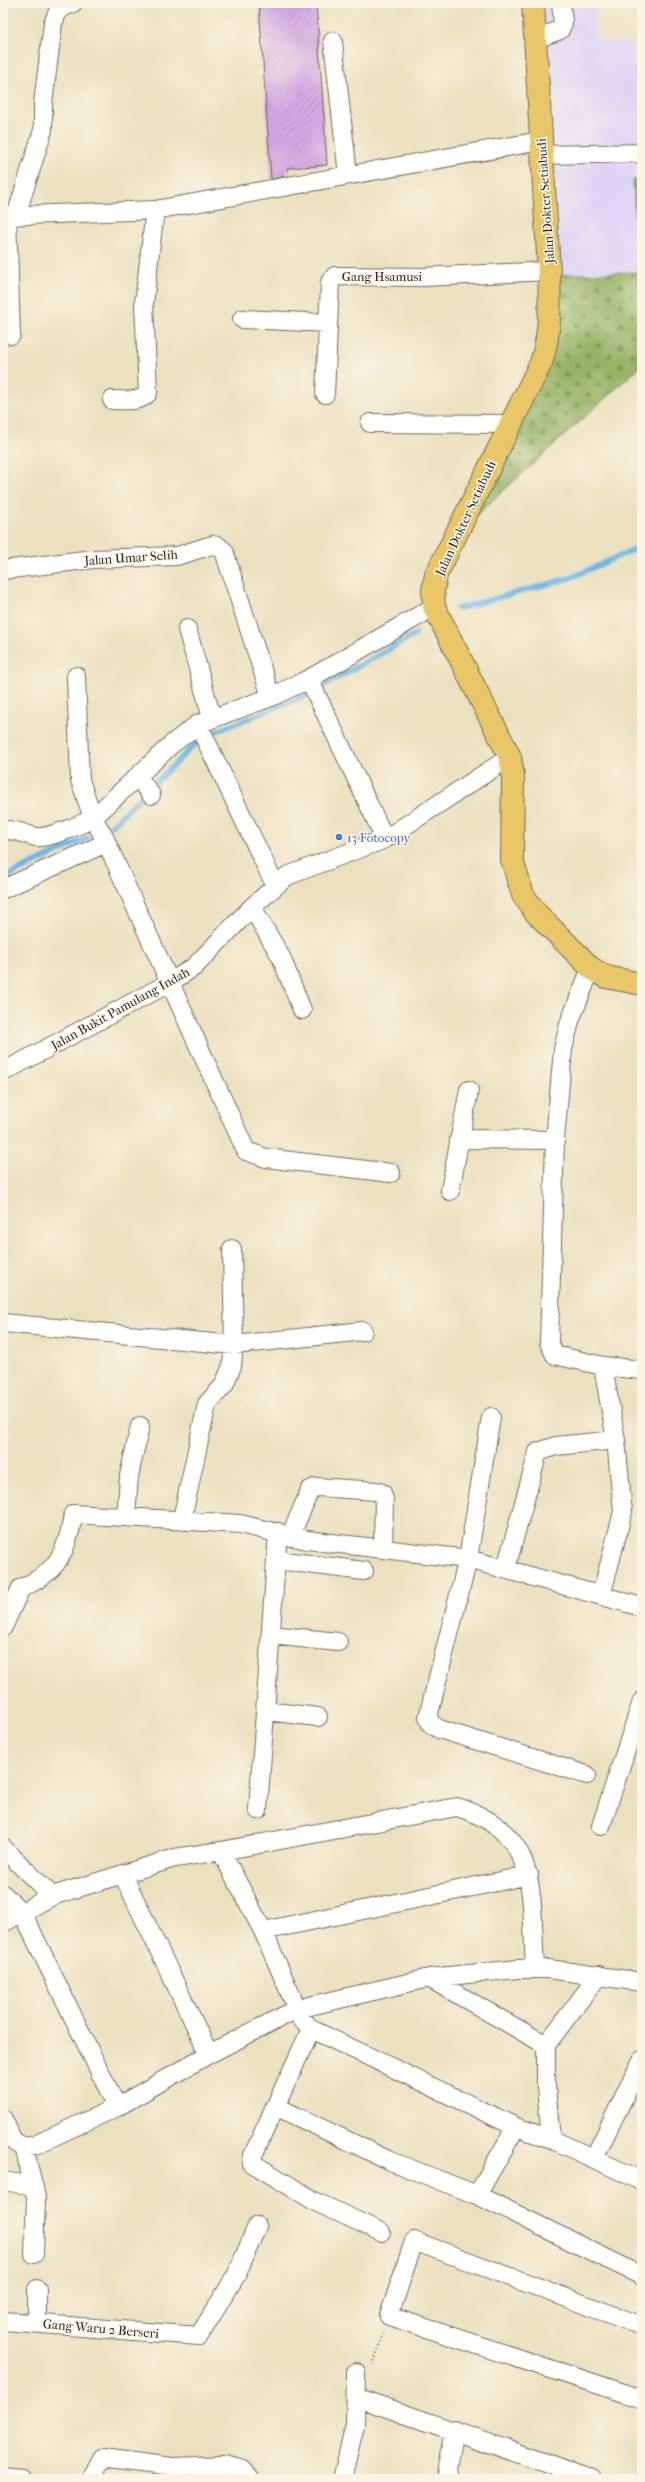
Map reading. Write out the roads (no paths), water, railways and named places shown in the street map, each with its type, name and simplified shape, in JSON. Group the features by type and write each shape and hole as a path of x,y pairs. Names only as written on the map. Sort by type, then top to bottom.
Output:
{"main road":[{"name":"Jalan Dokter Setiabudi","path":"533,3 549,271 550,315 548,342 541,363 436,575 433,591 434,607 510,757 513,775 512,860 518,885 536,914 591,968 606,977 642,984"}],"street":[{"path":"11,335 9,216 43,130 43,104 53,24 59,9 73,3"},
{"path":"535,39 560,30 563,23 561,3"},
{"path":"333,41 348,175"},
{"path":"9,216 155,210 348,175 541,148 642,153"},
{"path":"112,400 137,400 144,398 148,393 144,303 155,210"},
{"name":"Gang Hsamusi","path":"325,394 330,282 335,276 423,277 549,271"},
{"path":"242,319 328,323"},
{"path":"370,423 510,424"},
{"name":"Jalan Umar Selih","path":"3,570 93,559 177,556 212,545 218,546 224,552 271,697"},
{"path":"3,830 16,829 38,837 82,825 145,786 172,744 204,725 271,697 313,687 434,607"},
{"path":"187,629 204,725 213,752 275,885"},
{"path":"76,676 80,780 93,818 106,842 246,1151 266,1158 391,1173"},
{"path":"313,687 385,839"},
{"name":"Jalan Bukit Pamulang Indah","path":"3,1072 169,983 194,967 252,907 275,885 287,876 385,839 510,757"},
{"path":"3,889 106,842"},
{"path":"252,907 280,957 302,1010"},
{"path":"591,968 565,1037 555,1140 549,1344 555,1355 603,1366 642,1370"},
{"path":"450,1191 469,1090"},
{"path":"459,1139 555,1140"},
{"path":"182,1519 208,1404 227,1378 232,1366 234,1345 232,1249"},
{"path":"3,1323 234,1345 363,1331"},
{"path":"601,1596 623,1512 616,1440 603,1366"},
{"path":"492,1417 468,1559 428,1717 431,1724 439,1729 587,1774"},
{"path":"126,1517 129,1476 140,1426"},
{"path":"506,1568 538,1452 556,1446 616,1440"},
{"path":"258,1810 277,1560 284,1534 310,1490 317,1487 376,1491 382,1493 384,1499 383,1549"},
{"path":"3,1627 21,1588 33,1583 62,1559 70,1533 73,1514 182,1519 240,1524 284,1534 383,1549 468,1559 506,1568 642,1607"},
{"path":"277,1560 364,1571"},
{"path":"271,1635 338,1642"},
{"path":"601,1826 642,1701"},
{"path":"266,1711 318,1717"},
{"path":"3,1923 23,1914 52,1896 175,1858 221,1852 457,1807 494,1823 511,1837 529,1875 535,1968"},
{"path":"3,1848 52,1896"},
{"path":"221,1852 263,1931 300,2018 311,2029 516,2127 550,2139 642,2181"},
{"path":"123,1875 209,2054"},
{"path":"263,1931 529,1875"},
{"path":"3,1894 23,1914 117,2107"},
{"path":"3,2119 14,2141 24,2147 35,2145 117,2107 209,2054 297,2009 430,1978 535,1968 599,1975 642,1982"},
{"path":"550,2139 546,2088 546,2045 599,1975"},
{"path":"430,1978 546,2045"},
{"path":"311,2029 277,2107 253,2155 252,2163 316,2202 381,2232"},
{"path":"594,2158 642,2060"},
{"path":"277,2107 388,2160 477,2196 642,2276"},
{"path":"477,2196 516,2127"},
{"path":"24,2147 36,2196 34,2254"},
{"path":"3,2181 34,2186"},
{"name":"Gang Waru 2 Berseri","path":"3,2321 199,2336 237,2274 257,2226"},
{"path":"642,2326 414,2241 389,2316 642,2399"},
{"path":"37,2289 37,2323"},
{"path":"342,2479 355,2425 356,2372"},
{"path":"364,2400 592,2479"},
{"path":"449,2479 447,2468 454,2430"},
{"path":"91,2479 102,2458 172,2468 225,2465 243,2470 250,2479"},
{"path":"3,2477 24,2479"}],"waterway":[{"path":"457,609 570,578 642,546"},
{"path":"111,826 194,745 217,731 305,696 416,634"},
{"path":"3,878 87,838"}],"place":[{"name":"13 Fotocopy","path":"339,837"}]}
